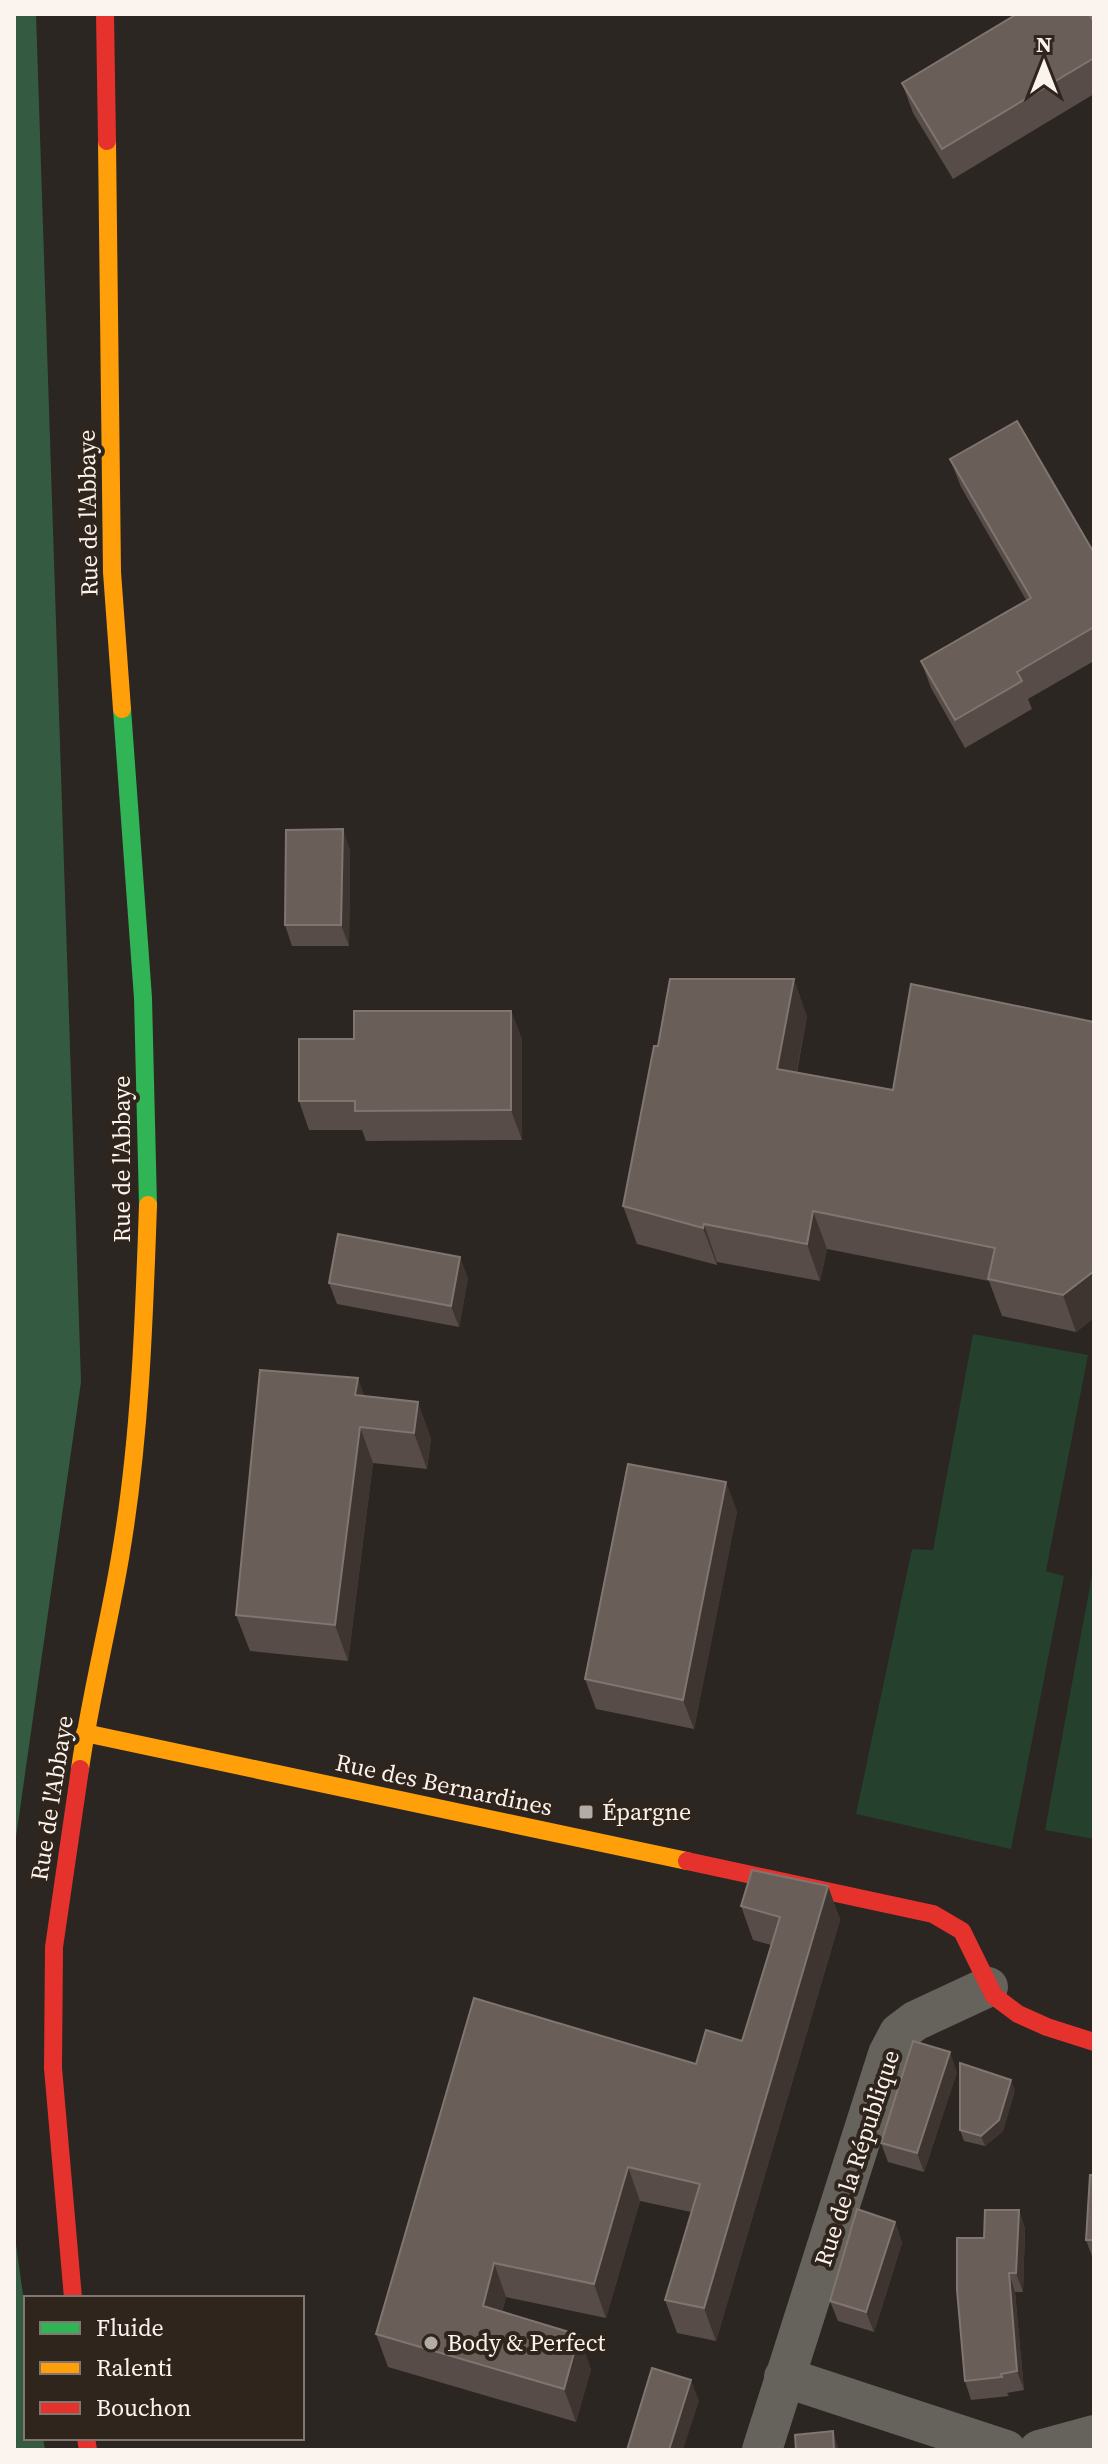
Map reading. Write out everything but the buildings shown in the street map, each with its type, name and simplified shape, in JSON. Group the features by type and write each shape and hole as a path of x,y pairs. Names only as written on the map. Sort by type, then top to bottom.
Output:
{"street":[{"name":"Rue de l'Abbaye","path":"73,2296 53,2068 54,1947 85,1733 120,1557 136,1433 145,1306 149,1171 143,998 112,572 105,14"},
{"name":"Rue des Bernardines","path":"85,1733 933,1914 962,1931 988,1987"},
{"path":"988,1987 994,1996 1018,2014 1094,2042"},
{"name":"Rue de la République","path":"762,2450 888,2054 899,2033 915,2021 988,1987"},
{"path":"784,2377 1006,2450"},
{"path":"1039,2450 1094,2435"}],"green space":[{"path":"14,14 36,14 81,1382 15,1844 14,2001"},
{"path":"973,1334 1088,1355 1046,1571 1064,1576 1011,1849 856,1814 912,1549 933,1550"},
{"path":"1094,1564 1094,1839 1045,1830"},
{"path":"14,2230 24,2302 24,2440 43,2440 45,2450 14,2450"}],"traffic: fast":[{"path":"122,709 143,998 148,1205"}],"traffic: slow":[{"path":"107,141 112,572 122,709"},
{"path":"80,1769 127,1514 143,1338 148,1205"},
{"path":"85,1733 687,1861"}],"traffic: jam":[{"path":"105,14 107,141"},
{"path":"73,2296 53,2068 54,1947 80,1769"},
{"path":"687,1861 933,1914 962,1931 994,1996 1018,2014 1094,2042"},
{"path":"86,2440 88,2450"}],"place":[{"name":"Épargne","path":"586,1812"},
{"name":"Body & Perfect","path":"431,2343"}]}
